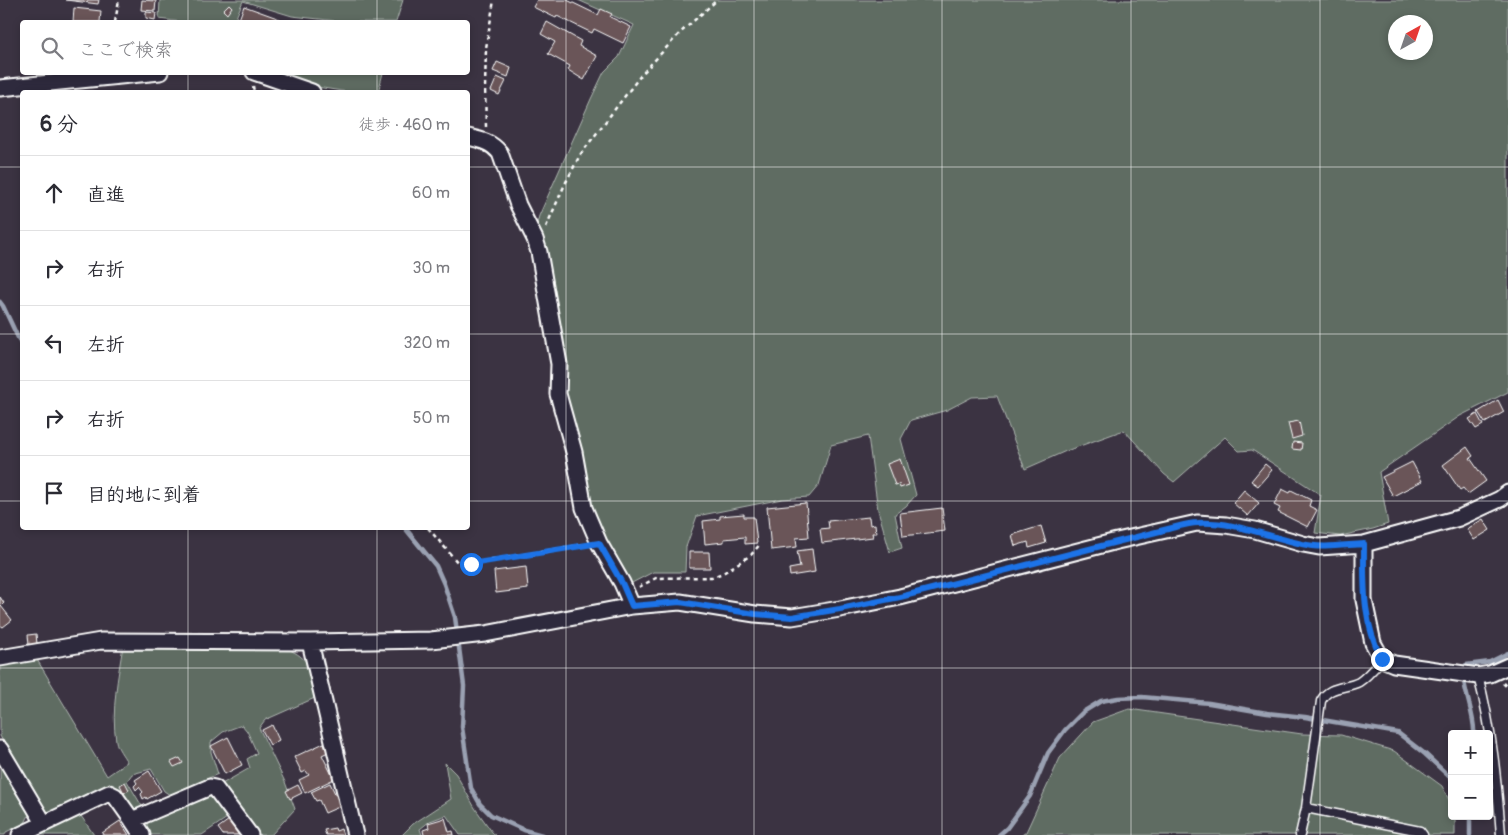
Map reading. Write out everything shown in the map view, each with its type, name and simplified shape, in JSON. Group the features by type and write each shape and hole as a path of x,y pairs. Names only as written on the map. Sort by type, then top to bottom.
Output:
{"street":[{"path":"0,88 130,75"},
{"path":"263,75 306,90"},
{"path":"470,137 486,141 500,153 518,205 536,240 559,364 558,394 574,452 584,508 599,543 630,600"},
{"path":"0,658 101,641 245,640 310,642 440,639 583,616 630,600 680,602 755,614 792,617 900,597 1118,541 1197,523 1255,530 1303,544 1319,546 1364,544 1459,518 1500,499 1508,493"},
{"path":"1364,544 1364,600 1374,643 1382,659 1394,664 1478,676 1490,674 1508,666"},
{"path":"310,642 355,835"},
{"path":"0,749 44,823"},
{"path":"132,820 210,787 215,788 250,835"},
{"path":"20,835 109,793 115,796 142,835"}],"lane":[{"path":"1300,835 1306,808 1321,701 1324,694 1361,681 1382,659"},
{"path":"1478,676 1486,704 1497,786 1500,835"},
{"path":"1306,808 1420,831 1423,835"}],"path":[{"path":"115,20 119,0"},
{"path":"486,141 486,48 494,0"},
{"path":"536,240 545,230 580,155 641,75 680,33 717,0"},
{"path":"430,530 459,564 471,564 599,543"},
{"path":"630,600 656,578 712,577 723,573 751,555 761,543"}],"green space":[{"path":"160,0 403,0 397,20 328,20 292,16 243,1 235,20 159,19"},
{"path":"578,0 1508,0 1508,392 1460,416 1379,472 1388,524 1340,536 1315,533 1321,495 1252,450 1239,451 1225,437 1174,482 1164,474 1124,430 1066,451 1025,469 997,396 972,397 947,410 911,420 901,439 916,495 895,514 902,548 890,552 878,510 868,436 831,445 819,485 809,497 782,499 697,516 686,547 685,572 653,572 628,585 603,539 590,508 563,393 547,274 537,224 604,72 619,57 634,25"},
{"path":"283,75 382,75 379,90 336,90 317,87"},
{"path":"123,646 285,648 306,661 317,697 265,720 259,728 285,782 295,809 271,835 260,835 220,785 250,768 247,759 257,753 247,731 242,725 223,732 211,742 211,752 218,774 170,795 164,791 151,769 132,774 127,781 143,808 139,810 134,811 117,788 111,785 49,812 42,810 0,736 0,665 36,658 107,776 127,762 116,741 114,717"},
{"path":"1129,709 1302,734 1341,735 1394,751 1442,786 1448,798 1448,820 1455,820 1455,835 1022,835 1026,832 1060,758 1093,722"},
{"path":"445,763 456,774 475,808 495,835 460,835 446,815 430,821 420,829 422,835 402,835 413,824 451,799"},
{"path":"0,765 29,815 25,823 6,832 5,835 0,835"},
{"path":"205,793 212,796 227,818 202,835 150,835 146,830 148,820"},
{"path":"79,813 94,835 31,835"}],"building":[{"path":"66,0 99,0 98,4"},
{"path":"142,0 156,1 155,11 141,10"},
{"path":"537,0 567,0 598,15 601,9 612,14 610,17 631,27 623,43 594,29 592,33 533,7"},
{"path":"229,4 232,7 227,14 223,10"},
{"path":"244,6 280,19 279,20 239,20"},
{"path":"74,8 101,11 100,20 73,20"},
{"path":"146,12 156,13 155,20 146,18"},
{"path":"547,22 581,41 579,46 597,56 584,80 568,70 570,66 548,54 555,42 541,34"},
{"path":"497,62 511,68 508,77 493,71"},
{"path":"497,77 506,81 499,95 491,91"},
{"path":"1498,400 1504,412 1485,423 1478,412"},
{"path":"1477,414 1483,425 1476,429 1469,419"},
{"path":"1299,421 1302,436 1292,439 1288,423"},
{"path":"1293,442 1302,443 1301,450 1292,449"},
{"path":"1467,447 1473,456 1470,458 1486,481 1468,494 1463,488 1460,490 1443,465"},
{"path":"900,459 909,485 900,488 899,484 895,485 887,464"},
{"path":"1412,462 1422,481 1393,496 1382,477"},
{"path":"1265,464 1272,470 1258,486 1251,481"},
{"path":"1282,489 1290,493 1291,490 1311,500 1309,506 1317,510 1308,527 1278,512 1280,508 1274,505"},
{"path":"1244,490 1259,503 1248,516 1233,503"},
{"path":"806,503 809,537 796,538 797,547 771,550 767,507"},
{"path":"942,508 945,531 903,536 900,513"},
{"path":"744,514 744,517 754,517 757,543 745,544 745,537 724,539 724,542 705,544 703,521 720,519 720,516"},
{"path":"869,517 870,525 875,524 876,533 872,533 873,537 822,543 820,529 829,528 828,521"},
{"path":"1483,519 1490,530 1474,540 1467,529"},
{"path":"1041,526 1046,543 1029,548 1028,542 1015,546 1012,535"},
{"path":"812,549 815,572 790,576 789,569 800,567 797,551"},
{"path":"689,552 709,552 710,568 689,568"},
{"path":"526,567 528,589 496,593 494,571"},
{"path":"0,597 4,603 1,606 12,620 3,627 0,625"},
{"path":"36,634 37,644 29,645 28,635"},
{"path":"272,725 279,740 270,745 262,730"},
{"path":"228,737 242,765 225,774 211,746"},
{"path":"324,743 328,752 322,755 334,779 305,793 299,780 309,775 306,771 302,773 294,757"},
{"path":"180,758 183,763 174,767 171,762"},
{"path":"149,771 161,791 147,799 146,797 143,799 141,794 143,792 139,787 136,790 134,786 137,783 135,780"},
{"path":"125,782 129,790 124,793 120,785"},
{"path":"330,783 341,806 325,813 319,800 316,801 311,792"},
{"path":"298,785 302,793 290,799 286,791"},
{"path":"445,818 449,832 453,831 454,835 424,835 423,830 429,828 428,823"},
{"path":"229,820 240,835 223,835 218,828"},
{"path":"120,821 129,835 103,835 102,833"},
{"path":"335,828 336,831 341,829 343,835 326,835 324,830"}],"waterway":[{"path":"0,302 20,342"},
{"path":"407,530 436,566 455,617 464,686 462,727 471,788 480,804 491,815 524,830 542,835"},
{"path":"1474,730 1465,687 1464,671 1466,665 1490,662 1508,653"},
{"path":"999,835 1007,828 1030,796 1048,753 1065,730 1083,712 1101,701 1118,698 1142,697 1209,703 1398,733 1448,775"},
{"path":"1470,820 1470,835"}],"route":[{"path":"471,564 599,543 622,583 632,606 680,602 755,614 792,617 900,597 1168,529 1197,523 1226,525 1255,530 1303,544 1319,546 1364,544 1364,600 1374,643 1382,659"}]}
